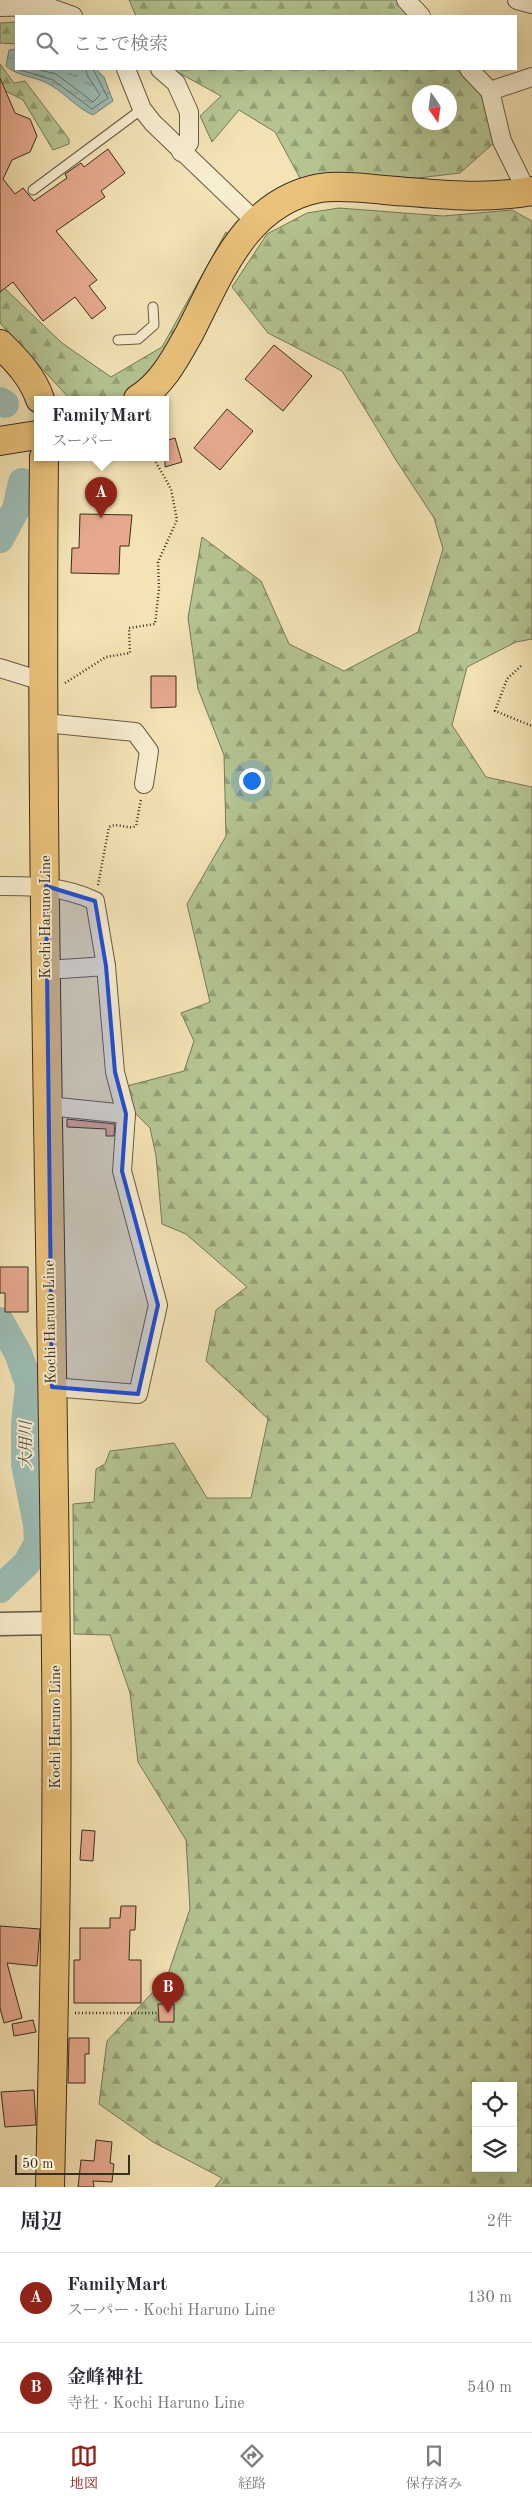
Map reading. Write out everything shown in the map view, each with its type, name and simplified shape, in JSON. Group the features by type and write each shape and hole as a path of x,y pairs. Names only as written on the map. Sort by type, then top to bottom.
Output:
{"main road":[{"path":"141,396 172,366 233,251 255,221 284,199 320,188 352,187 490,197 530,191"},
{"path":"0,344 30,377 39,396"},
{"path":"0,441 34,435"},
{"name":"Kochi Haruno Line","path":"44,461 48,1106 55,1623 54,2014 50,2187"}],"street":[{"path":"406,0 420,15"},
{"path":"517,0 532,4"},
{"path":"0,7 45,6 70,15"},
{"path":"126,70 142,108 181,152 255,221"},
{"path":"161,70 176,83 190,112 189,143 181,152"},
{"path":"470,70 490,91 502,141 530,191"},
{"path":"490,91 532,77"},
{"path":"0,668 45,700 135,732 149,751 144,784"},
{"path":"0,886 46,886 77,893 95,901 106,966 114,1072 126,1114 122,1171 158,1305 138,1394 52,1387"},
{"path":"47,970 106,966"},
{"path":"48,1106 126,1114"},
{"path":"0,1624 55,1623"}],"lane":[{"path":"33,190 142,108"},
{"path":"118,340 138,339 154,325 153,307"}],"path":[{"path":"45,700 106,657 130,653 129,628 155,624 159,589 158,562 177,520 171,489 155,461"},
{"path":"521,666 508,679 495,711 532,726"},
{"path":"95,901 109,827 113,825 133,828 136,826 144,784"},
{"path":"54,2014 158,2013"}],"highlighted area":[{"path":"46,886 95,901 106,966 115,1072 126,1114 122,1171 158,1305 138,1394 52,1387"}],"green space":[{"path":"129,0 396,0 411,15 136,15"},
{"path":"15,22 15,44 0,43 0,23"},
{"path":"0,64 14,83 25,81 69,139 69,144 53,150 23,100 0,88"},
{"path":"174,70 460,70 481,95 495,142 460,173 418,178 368,176 302,182 275,132 239,110 212,142 200,116 221,96"},
{"path":"339,208 443,216 512,210 532,221 532,639 516,642 467,667 452,725 486,777 532,787 532,2187 215,2187 222,2178 153,2142 99,2104 107,2041 167,1977 190,1909 186,1840 138,1762 130,1693 110,1635 74,1634 73,1504 94,1502 96,1469 105,1464 110,1451 174,1443 207,1498 251,1498 268,1419 206,1361 216,1310 247,1287 186,1234 162,1224 156,1156 150,1128 133,1111 127,1086 184,1071 194,1041 181,1013 210,1002 187,904 226,836 224,755 198,689 188,618 202,537 261,581 289,644 344,671 418,632 443,549 434,518 342,371 268,333 232,287 267,234 307,213"},
{"path":"226,232 234,239 176,346 129,396 67,396 0,323 0,284 62,343 111,377 162,347"}],"water":[{"path":"15,49 15,70 97,70 104,77 113,101 93,115 77,106 47,83 11,70 6,66 9,50"}],"building":[{"path":"0,78 15,113 30,119 37,136 30,152 12,160 3,179 15,194 23,188 34,201 67,178 65,174 81,163 84,167 108,149 125,173 101,191 105,197 56,231 97,280 89,286 106,308 92,319 75,297 43,321 13,282 0,292"},
{"path":"274,345 312,376 283,411 245,379"},
{"path":"227,409 253,431 220,470 194,448"},
{"path":"175,438 182,462 165,467 165,461 169,461 169,440"},
{"path":"80,514 132,515 129,546 120,546 119,574 71,573 72,548 79,548"},
{"path":"151,676 176,676 176,707 151,708"},
{"path":"67,1119 115,1124 114,1136 106,1136 106,1129 67,1127"},
{"path":"0,1267 28,1267 28,1312 5,1312 5,1293 0,1293"},
{"path":"82,1830 95,1831 93,1861 80,1860"},
{"path":"121,1906 136,1906 135,1930 130,1930 129,1960 141,1960 141,2003 74,2003 74,1960 80,1960 80,1928 110,1928 110,1918 120,1918"},
{"path":"0,1926 40,1929 37,1966 7,1963 22,2018 4,2023 0,2008"},
{"path":"158,2004 174,2004 174,2022 159,2022"},
{"path":"33,2020 36,2032 14,2036 12,2024"},
{"path":"69,2038 89,2038 89,2054 85,2054 85,2083 68,2083"},
{"path":"34,2090 36,2125 5,2127 1,2092"},
{"path":"96,2140 112,2142 110,2163 114,2164 112,2182 93,2181 94,2187 78,2187 81,2160 94,2161"}],"waterway":[{"name":"大用川","path":"0,401 5,404"},
{"name":"大用川","path":"0,539 16,509 22,482"},
{"name":"大用川","path":"0,1321 18,1353 29,1384 25,1426 25,1464 37,1524 38,1543 27,1563 0,1589"}],"place":[{"name":"FamilyMart","path":"101,518"},
{"name":"金峰神社","path":"168,2013"}]}
